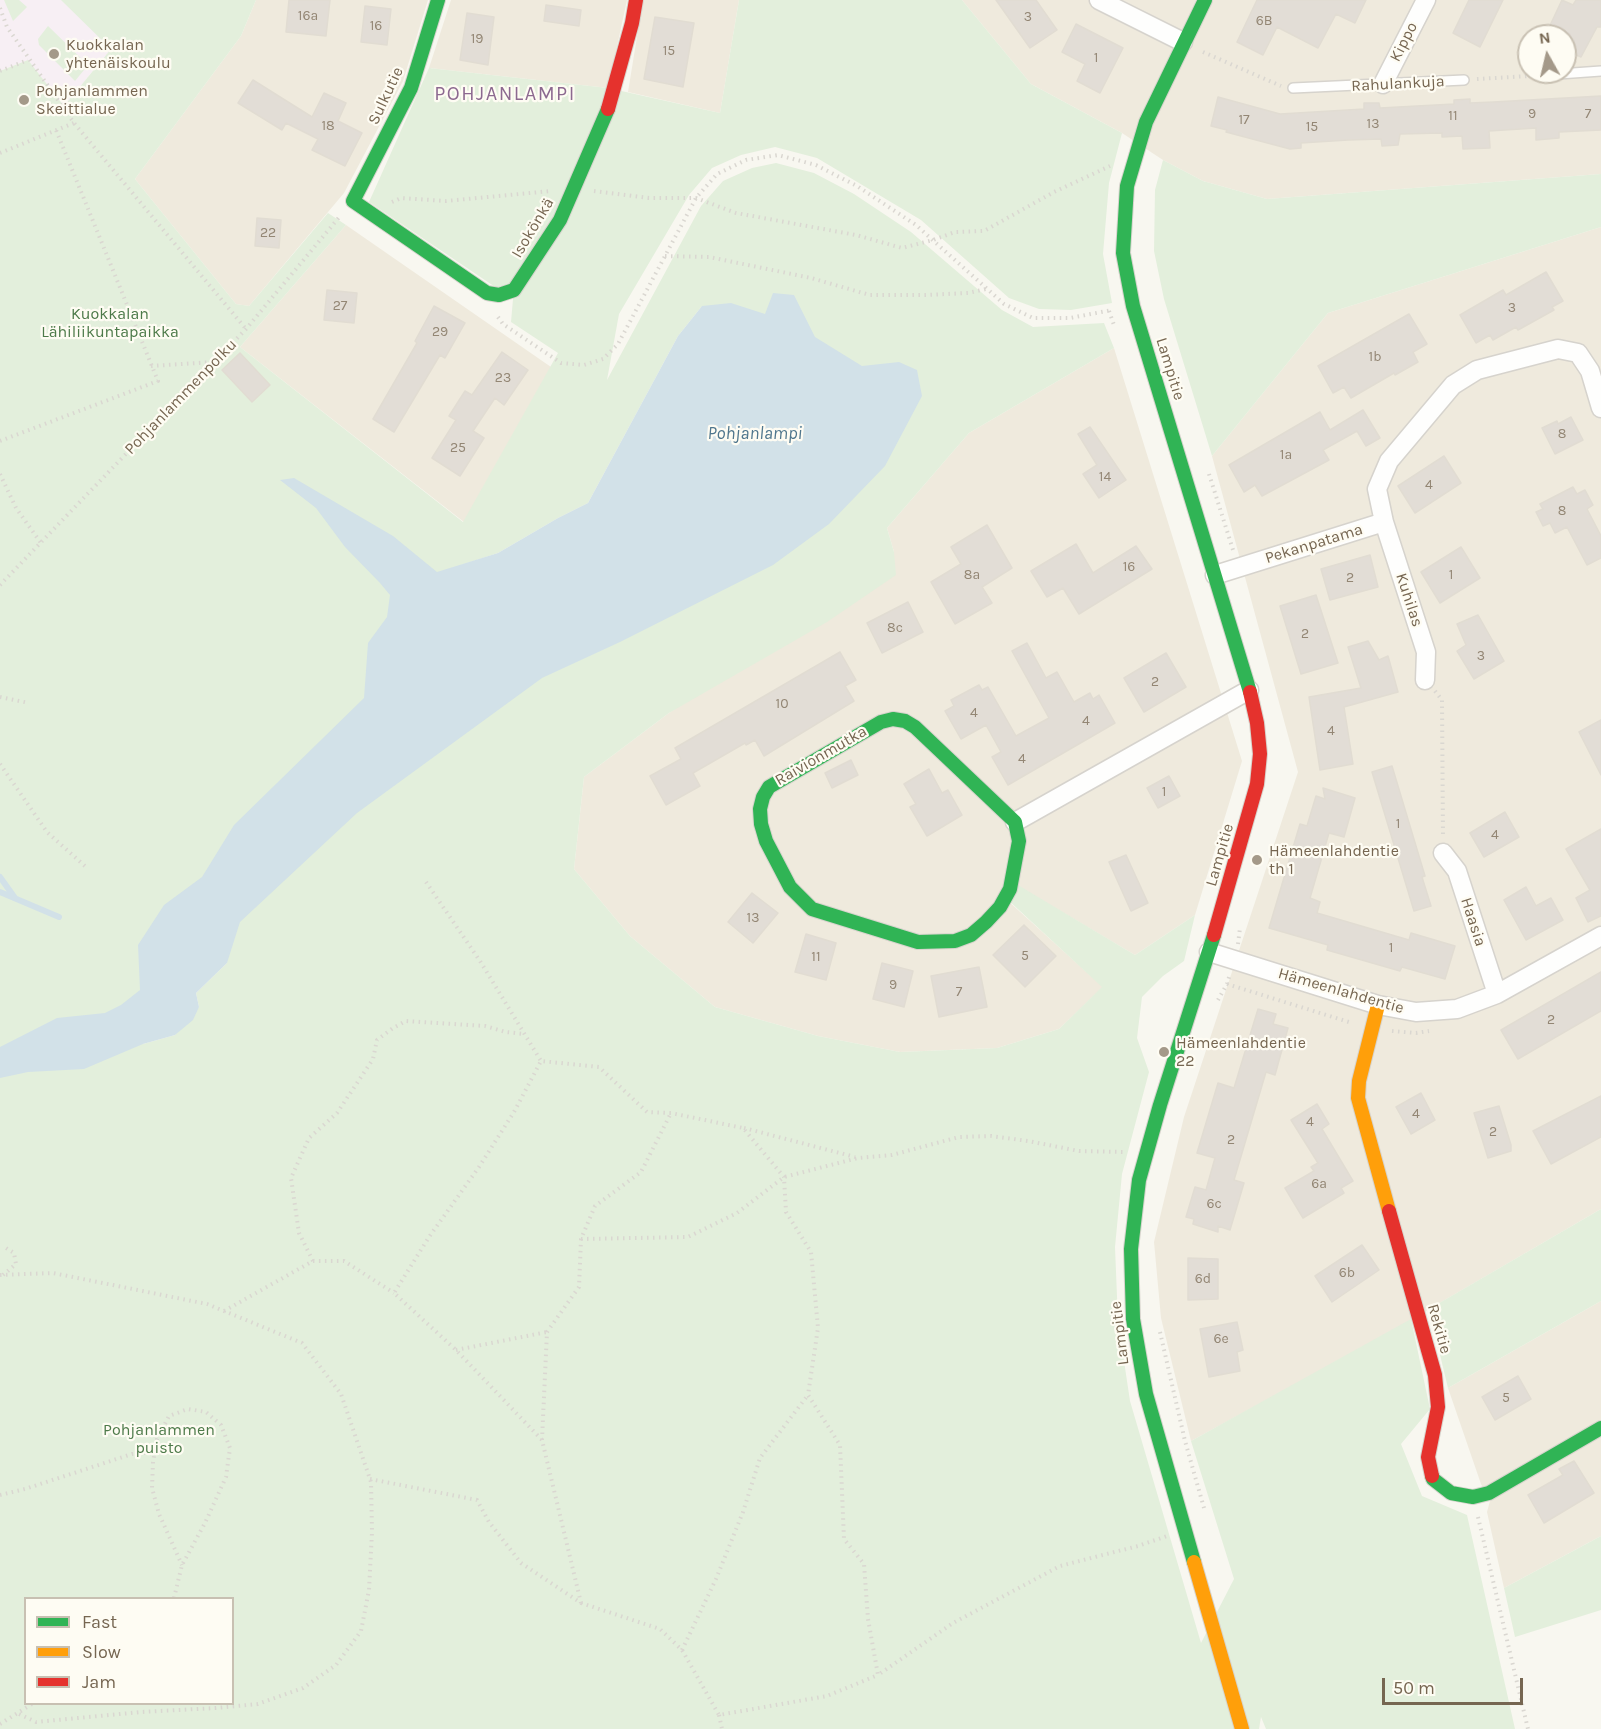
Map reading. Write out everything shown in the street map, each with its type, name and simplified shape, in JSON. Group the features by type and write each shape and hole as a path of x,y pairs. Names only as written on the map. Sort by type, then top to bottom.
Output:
{"street":[{"name":"Sulkutie","path":"353,201 411,88 438,0"},
{"name":"Isokönkä","path":"499,295 514,290 560,220 605,118 632,23 636,0"},
{"path":"1100,0 1183,42"},
{"name":"Lampitie","path":"1205,0 1146,122 1127,186 1123,253 1133,306 1249,690 1257,723 1260,754 1257,784 1209,952 1139,1180 1131,1249 1133,1319 1146,1394 1242,1729"},
{"name":"Kippo","path":"1383,84 1426,0"},
{"path":"353,201 488,293 499,295"},
{"name":"Pekanpatama","path":"1215,575 1384,522 1377,489 1389,461 1453,385 1477,370 1558,349 1578,353 1590,371 1601,408"},
{"name":"Kuhilas","path":"1384,522 1426,652 1425,680"},
{"path":"1015,822 1249,690"},
{"name":"Raivionmutka","path":"893,719 905,721 915,727 1015,822 1019,841 1010,889 1000,907 970,935 955,941 918,942 812,909 800,899 790,887 766,841 761,825 760,809 769,787 783,777 881,722 893,719"},
{"name":"Haasia","path":"1443,853 1457,871 1497,994"},
{"name":"Hämeenlahdentie","path":"1209,952 1378,1005 1416,1012 1457,1009 1497,994 1601,936"},
{"name":"Rekitie","path":"1378,1005 1359,1081 1358,1098 1435,1375 1438,1407 1428,1457 1433,1479 1450,1493 1473,1497"},
{"path":"1473,1497 1489,1493 1601,1428"}],"lane":[{"path":"1577,73 1601,71"},
{"name":"Rahulankuja","path":"1293,88 1464,80"}],"path":[{"path":"0,8 7,27 28,60 64,106 74,123 246,329"},
{"path":"1197,61 1207,41"},
{"path":"1202,52 1275,86 1293,88"},
{"path":"0,71 28,60"},
{"name":"Rahulankuja","path":"1464,80 1517,77"},
{"path":"0,153 74,123"},
{"path":"0,441 158,381 56,130"},
{"path":"499,295 498,316 503,324 561,363 584,365 603,359 618,344 696,198 717,174 746,160 778,155 816,165 857,186 916,225 1004,304 1033,318 1070,318 1133,306"},
{"path":"370,213 401,198 446,201 573,189 650,198 696,198 736,213 856,235 902,248 955,232 984,231 1054,192 1100,170 1135,158"},
{"name":"Pohjanlammenpolku","path":"0,585 246,329 353,201"},
{"path":"665,256 709,257 811,278 870,296 925,295 987,289"},
{"path":"151,366 214,362"},
{"path":"1207,468 1238,568"},
{"path":"0,474 16,508 41,543"},
{"path":"1425,680 1442,700 1443,853"},
{"path":"0,697 29,704"},
{"path":"0,764 47,832 85,866"},
{"path":"426,882 480,961 541,1061"},
{"path":"1216,1003 1227,984 1239,940 1241,920"},
{"path":"313,1261 299,1233 291,1178 309,1138 337,1113 374,1059 377,1040 406,1021 485,1026 524,1034"},
{"path":"541,1061 599,1067 647,1113 671,1113 743,1128 858,1158"},
{"path":"394,1293 514,1112 541,1061"},
{"path":"581,1603 542,1440 548,1332 579,1287 581,1239 595,1206 641,1172 671,1113"},
{"path":"682,1650 716,1579 743,1512 760,1458 808,1395 818,1328 811,1252 786,1212 784,1177 743,1128"},
{"path":"581,1239 688,1237 737,1213 784,1177 858,1158 892,1155 958,1137 1000,1137 1079,1151 1147,1153"},
{"path":"1,1275 16,1264 14,1253 6,1248"},
{"path":"224,1311 313,1261 344,1261 394,1293 456,1350 542,1440"},
{"path":"1,1275 53,1273 207,1304 302,1343 341,1394 370,1479 372,1532 369,1590 361,1631 336,1665 303,1688 258,1704 216,1708 141,1712 36,1722 17,1713"},
{"path":"1159,1329 1185,1440 1207,1519"},
{"path":"456,1350 548,1332"},
{"path":"808,1395 840,1445 844,1539 864,1564 868,1619 878,1675"},
{"path":"174,1597 182,1565 206,1523 226,1477 230,1448 221,1425 206,1412 188,1409 169,1416 157,1439 152,1488 159,1514 182,1565"},
{"path":"0,1495 132,1454 155,1452"},
{"path":"370,1479 477,1500 489,1522 521,1563 581,1603 660,1629 682,1650 719,1715 722,1729"},
{"path":"1473,1497 1528,1729"},
{"path":"719,1715 827,1696 878,1675 953,1623 1060,1566 1138,1546 1185,1529"},
{"path":"0,1724 30,1705"}],"shaded area":[{"name":"Kuokkalan yhtenäiskoulu","path":"0,0 187,0 111,49 64,106 28,60 0,71"},
{"path":"256,0 428,0 403,81 344,193 249,306 236,304 135,179 241,36"},
{"path":"451,0 627,0 608,88 429,68"},
{"path":"643,0 739,0 720,113 628,92"},
{"path":"962,0 1601,0 1601,174 1267,199 1203,181 1163,160 1122,133 1031,84"},
{"path":"346,225 551,367 464,522 240,347"},
{"path":"1601,227 1601,1209 1359,1350 1191,1441 1161,1318 1154,1242 1184,1117 1298,772 1212,456 1328,313"},
{"path":"1114,348 1242,761 1195,915 1135,955 1013,883 1007,900 1103,987 1059,1029 997,1048 900,1052 818,1036 715,1007 630,936 574,869 584,777 669,713 894,552 887,528 969,433"},
{"path":"1601,1301 1601,1536 1504,1588 1487,1512 1490,1501 1481,1484 1448,1388"}],"green space":[{"path":"4,0 19,0 27,7 13,21"},
{"path":"61,0 256,0 241,36 135,179 236,304 249,306 328,213 346,225 240,347 463,522 558,353 511,322 513,299 369,202 429,68 608,88 720,113 739,0 962,0 1031,84 1122,133 1109,183 1103,254 1112,303 1071,310 1039,309 1009,298 921,220 817,158 775,147 741,155 712,168 689,195 619,314 607,380 701,206 723,181 752,168 776,163 814,173 854,194 911,232 1002,310 1033,327 1104,323 1114,348 969,433 887,528 894,552 896,575 827,622 669,713 584,777 574,869 630,936 715,1007 818,1036 900,1052 997,1048 1059,1029 1102,987 1007,899 1013,882 1135,955 1195,915 1184,961 1163,976 1142,997 1137,1038 1149,1072 1122,1174 1115,1247 1118,1321 1130,1401 1201,1643 1234,1579 1191,1441 1411,1319 1430,1409 1401,1444 1422,1496 1467,1515 1515,1729 1266,1729 1261,1717 1259,1729 0,1729 0,71 28,60 64,106 111,49","holes":["702,306 548,591 452,568 498,553 588,503 678,336","227,963 196,993 199,1007 175,1035 143,1044 134,1034 140,990"]},
{"path":"48,26 88,65 75,81 39,45 38,39"},
{"path":"1163,160 1203,181 1267,199 1601,174 1601,227 1328,313 1212,456 1164,299 1154,251 1155,190"},
{"path":"1601,1209 1601,1301 1448,1388 1429,1309"},
{"path":"1601,1536 1601,1610 1515,1637 1504,1588"}],"water":[{"name":"Pohjanlampi","path":"773,293 794,295 815,337 862,366 899,362 917,370 922,396 885,466 829,524 773,565 620,642 542,678 357,813 240,922 227,963 196,993 199,1007 193,1020 175,1035 143,1044 84,1069 28,1072 0,1078 0,1047 57,1018 105,1013 121,1005 140,990 138,945 164,905 202,877 234,825 364,698 368,643 387,617 390,595 345,547 316,508 280,480 294,478 393,536 437,572 498,553 588,503 678,336 702,306 731,303 765,314"}],"building":[{"path":"289,0 330,0 326,36 286,32"},
{"path":"996,0 1036,0 1057,30 1030,48"},
{"path":"1257,0 1366,0 1355,23 1336,14 1318,48 1277,27 1263,55 1237,42"},
{"path":"1469,0 1503,0 1480,47 1453,33"},
{"path":"1562,0 1573,5 1576,0 1601,0 1601,27 1597,27 1581,57 1577,55 1577,24 1551,24"},
{"path":"546,5 581,10 579,26 544,21"},
{"path":"365,6 391,9 387,45 361,42"},
{"path":"467,13 494,17 488,65 460,60"},
{"path":"655,17 694,23 683,87 644,79"},
{"path":"1076,24 1123,48 1100,93 1077,81 1085,64 1062,52"},
{"path":"253,80 312,117 324,93 346,103 338,121 362,133 345,166 312,150 318,139 286,123 282,130 238,103"},
{"path":"1601,96 1601,130 1559,132 1559,138 1536,140 1536,128 1489,131 1490,148 1463,149 1462,136 1442,137 1442,133 1400,134 1398,145 1382,146 1381,139 1348,140 1301,143 1301,148 1290,149 1211,126 1218,97 1280,114 1364,109 1364,103 1379,103 1380,108 1454,104 1454,100 1470,99 1470,103"},
{"path":"257,218 281,220 279,248 255,246"},
{"path":"1546,272 1563,301 1552,307 1554,310 1518,330 1516,327 1493,340 1490,335 1476,343 1460,315 1503,290 1506,295"},
{"path":"327,290 357,293 354,323 324,320"},
{"path":"434,306 465,323 445,358 440,355 394,432 373,419 417,343 415,341"},
{"path":"1409,314 1427,344 1413,352 1418,362 1351,398 1344,387 1333,393 1318,366"},
{"path":"502,352 528,370 504,405 495,398 473,431 484,438 460,476 432,458 456,420 449,416 465,391 472,395"},
{"path":"240,353 270,385 252,402 222,370"},
{"path":"1363,410 1380,438 1366,446 1357,431 1323,450 1329,460 1262,496 1255,485 1244,492 1229,465 1320,412 1330,430"},
{"path":"1571,417 1583,440 1555,454 1542,428 1557,421 1558,424"},
{"path":"1090,427 1126,480 1099,498 1083,474 1097,465 1078,434"},
{"path":"1444,456 1461,483 1415,513 1398,486"},
{"path":"1573,487 1577,494 1585,490 1593,505 1587,509 1601,536 1601,558 1587,565 1567,527 1555,533 1550,523 1543,526 1536,512 1543,509 1540,504"},
{"path":"987,525 1012,568 982,587 992,603 955,624 931,582 961,564 951,547"},
{"path":"1076,544 1093,573 1136,546 1152,569 1079,614 1063,588 1047,597 1031,571"},
{"path":"1461,547 1480,578 1440,603 1421,572"},
{"path":"1370,555 1378,587 1330,600 1321,569"},
{"path":"1316,595 1338,663 1301,674 1280,606"},
{"path":"908,602 923,632 882,653 867,623"},
{"path":"1478,615 1504,661 1474,679 1457,651 1466,645 1457,624"},
{"path":"1368,641 1379,660 1388,656 1398,692 1344,707 1353,764 1320,770 1309,697 1361,688 1348,647"},
{"path":"1027,643 1046,678 1057,672 1074,702 1090,693 1093,699 1099,695 1115,723 1008,785 992,757 1001,752 986,725 961,739 945,711 954,706 951,700 979,685 982,690 988,687 1016,736 1049,718 1012,651"},
{"path":"840,652 856,680 845,686 854,701 764,756 755,740 746,745 745,743 693,773 700,786 666,805 650,776 681,759 675,748"},
{"path":"1166,653 1186,687 1144,712 1124,678"},
{"path":"1601,720 1601,775 1579,732"},
{"path":"851,760 858,775 832,788 825,773"},
{"path":"1392,766 1425,876 1422,877 1431,906 1414,911 1372,772"},
{"path":"929,769 942,793 948,790 962,815 927,836 910,807 916,804 904,784"},
{"path":"1169,776 1180,796 1158,808 1147,788"},
{"path":"1323,788 1355,798 1344,837 1329,833 1310,898 1320,902 1317,913 1409,940 1411,933 1455,946 1445,979 1402,967 1400,971 1327,950 1328,945 1269,928 1300,824 1307,826 1316,796 1325,799"},
{"path":"1505,812 1519,837 1484,857 1470,833"},
{"path":"1601,829 1601,916 1588,922 1576,898 1590,890 1566,849"},
{"path":"1126,855 1148,903 1131,911 1109,862"},
{"path":"1526,887 1536,906 1551,898 1563,920 1526,940 1504,900"},
{"path":"752,893 778,913 753,943 728,922"},
{"path":"1024,925 1056,956 1025,987 993,955"},
{"path":"806,934 836,943 826,980 795,972"},
{"path":"882,963 913,971 904,1007 873,999"},
{"path":"979,967 987,1007 939,1017 931,976"},
{"path":"1601,972 1601,1011 1518,1059 1501,1030"},
{"path":"1258,1009 1276,1014 1273,1024 1288,1028 1275,1075 1266,1072 1234,1180 1244,1183 1230,1230 1218,1226 1218,1232 1193,1224 1194,1219 1186,1217 1195,1187 1206,1190 1215,1158 1197,1153 1218,1083 1234,1088"},
{"path":"1421,1093 1435,1120 1411,1134 1396,1107"},
{"path":"1601,1096 1601,1137 1551,1164 1533,1131"},
{"path":"1317,1104 1329,1124 1322,1129 1353,1181 1341,1188 1344,1193 1303,1218 1285,1188 1314,1171 1311,1167 1318,1163 1291,1120"},
{"path":"1499,1106 1511,1151 1488,1158 1474,1113"},
{"path":"1362,1245 1379,1270 1332,1302 1315,1276"},
{"path":"1188,1258 1218,1259 1218,1299 1188,1300"},
{"path":"1237,1322 1243,1350 1237,1352 1240,1371 1209,1377 1200,1329"},
{"path":"1518,1376 1531,1399 1495,1420 1482,1397"},
{"path":"1574,1461 1594,1493 1544,1523 1528,1495 1563,1475 1559,1469"}],"waterway":[{"path":"0,877 15,898"},
{"path":"0,892 59,917"}],"traffic: fast":[{"path":"438,0 411,88 353,201 487,293 499,295 514,290 560,220 608,109"},
{"path":"1205,0 1146,122 1127,186 1123,253 1133,306 1250,692"},
{"path":"893,719 905,721 915,727 1015,822 1019,841 1010,889 1000,907 986,922 971,935 955,941 918,942 812,909 790,887 766,841 761,824 760,809 769,787 881,722 893,719"},
{"path":"1194,1562 1146,1394 1133,1319 1131,1249 1139,1180 1160,1105 1214,935"},
{"path":"1432,1476 1451,1493 1473,1497 1489,1493 1601,1428"}],"traffic: slow":[{"path":"1378,1005 1359,1081 1358,1098 1389,1211"},
{"path":"1194,1562 1242,1729"}],"traffic: jam":[{"path":"608,109 632,23 636,0"},
{"path":"1214,935 1257,784 1260,754 1257,723 1250,692"},
{"path":"1389,1211 1435,1375 1438,1407 1428,1457 1432,1476"}],"place":[{"name":"Kuokkalan yhtenäiskoulu","path":"54,54"},
{"name":"Pohjanlammen Skeittialue","path":"24,100"},
{"name":"Hämeenlahdentie th 1","path":"1257,860"},
{"name":"Hämeenlahdentie 22","path":"1164,1052"}],"district":[{"name":"POHJANLAMPI","path":"505,94"}],"park label":[{"name":"Kuokkalan Lähiliikuntapaikka","path":"110,323"},
{"name":"Pohjanlammen puisto","path":"159,1439"}]}
